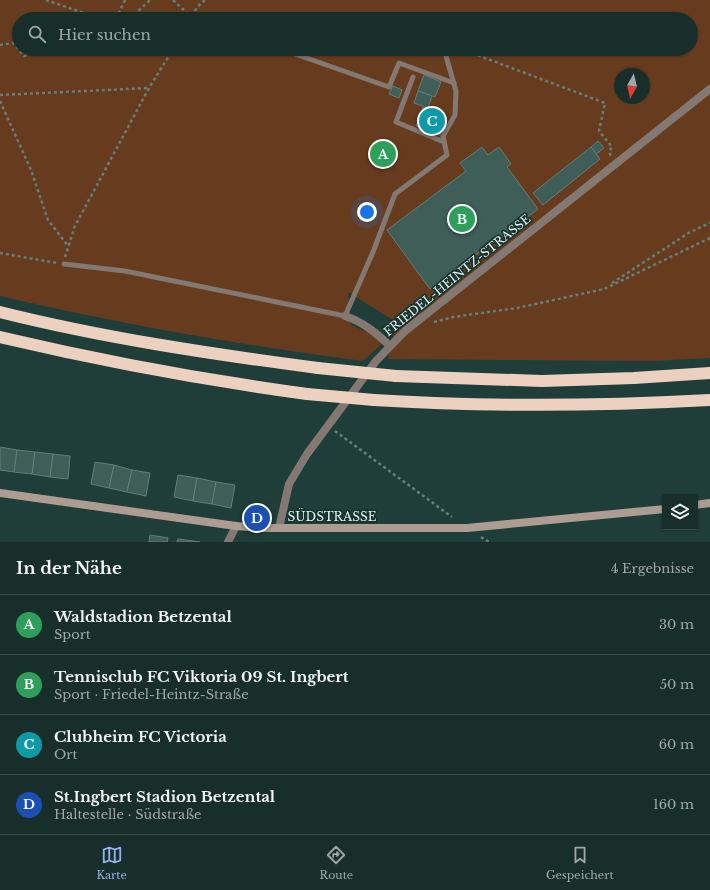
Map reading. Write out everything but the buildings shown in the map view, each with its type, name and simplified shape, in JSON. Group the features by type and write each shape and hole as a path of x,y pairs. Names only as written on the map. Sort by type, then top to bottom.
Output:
{"highway":[{"path":"0,312 78,330 226,356 396,376 542,381 634,378 710,373"},
{"path":"0,337 133,367 216,381 307,394 374,400 452,405 540,406 635,404 710,400"}],"street":[{"name":"FRIEDEL-HEINTZ-STRASSE","path":"279,528 289,484 307,454 389,345 404,330 710,89"},
{"path":"345,316 359,321 372,329 389,345"},
{"name":"SÜDSTRASSE","path":"0,493 236,526 279,528 467,528 662,509"},
{"path":"698,505 710,503"},
{"path":"228,542 236,526"}],"lane":[{"path":"301,56 389,87 399,63 454,83"},
{"path":"64,264 125,271 345,316 373,252 395,194 447,155 443,136 455,115 456,91 446,56"},
{"path":"413,77 396,122 444,142"}],"path":[{"path":"46,0 81,12"},
{"path":"119,12 125,0"},
{"path":"137,12 150,0"},
{"path":"173,0 186,12"},
{"path":"195,12 197,7 206,0"},
{"path":"0,45 12,43"},
{"path":"0,253 64,264 75,226 149,88 169,56"},
{"path":"480,56 605,103 599,131 612,147 609,152 616,163"},
{"path":"0,95 149,88"},
{"path":"0,101 31,170 48,220 68,246"},
{"path":"604,289 690,232 710,223"},
{"path":"432,323 453,317 517,308 604,289 710,238"},
{"path":"328,426 467,528"}],"shaded area":[{"path":"0,0 710,0 710,358 652,361 388,359 396,322 348,292 351,325 386,340 363,361 180,333 90,316 0,296"}],"place":[{"name":"Clubheim FC Victoria","path":"432,121"},
{"name":"Waldstadion Betzental","path":"383,154"},
{"name":"Tennisclub FC Viktoria 09 St. Ingbert","path":"462,219"},
{"name":"St.Ingbert Stadion Betzental","path":"257,518"}]}
